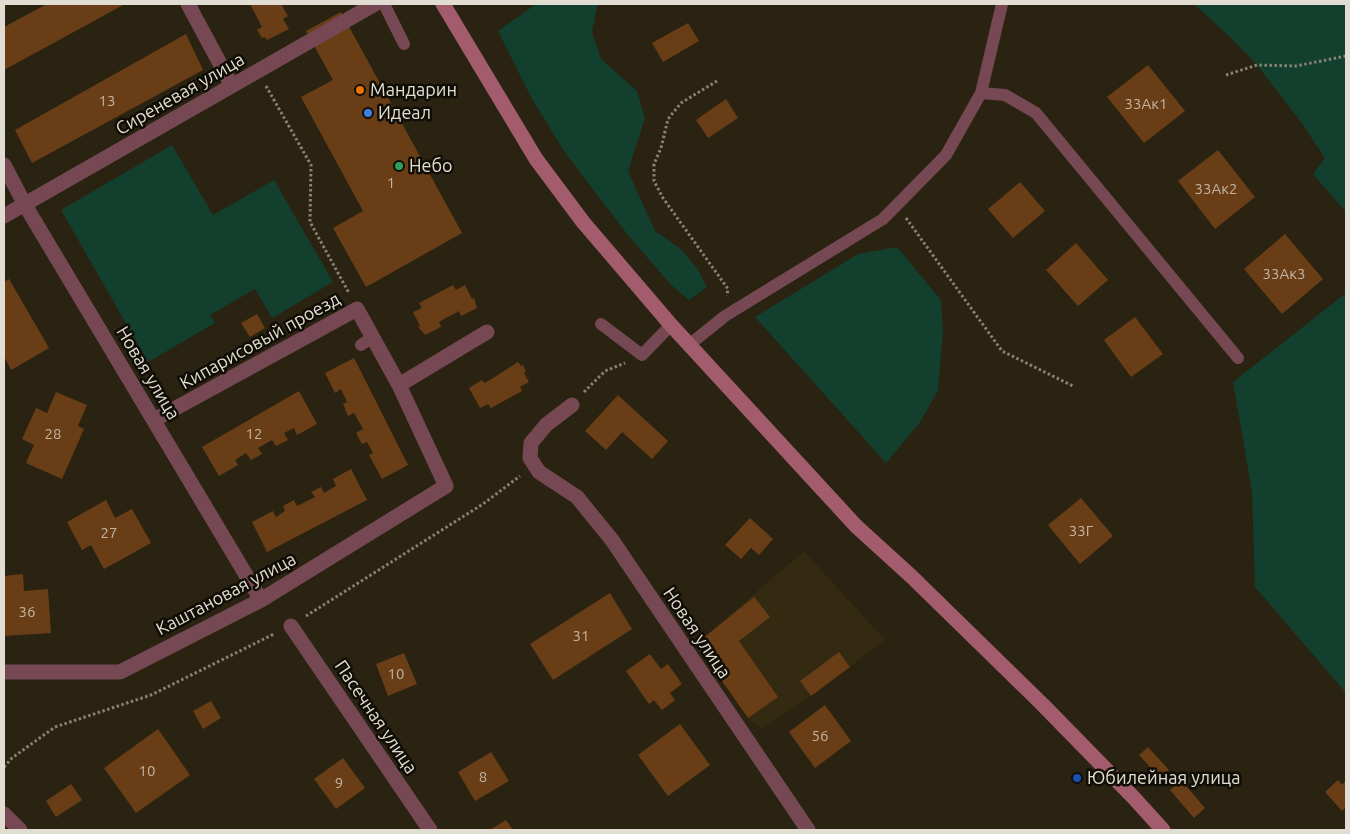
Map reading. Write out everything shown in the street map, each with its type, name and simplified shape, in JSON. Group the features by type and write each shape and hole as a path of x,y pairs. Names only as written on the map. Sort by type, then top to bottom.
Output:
{"main road":[{"path":"442,4 536,159 583,222 689,345 856,526 912,577 1037,698 1163,830"}],"street":[{"path":"188,4 232,86"},
{"name":"Сиреневая улица","path":"4,216 375,4"},
{"name":"Новая улица","path":"4,165 25,204 262,600"},
{"path":"358,309 367,341 400,384 488,332"},
{"name":"Кипарисовый проезд","path":"154,420 358,309"},
{"name":"Каштановая улица","path":"4,672 120,672 262,600 446,486 400,384"},
{"name":"Новая улица","path":"572,405 546,425 531,443 530,458 539,472 577,496 612,540 808,830"},
{"name":"Пасечная улица","path":"291,626 430,830"},
{"path":"4,814 20,830"}],"lane":[{"path":"384,4 404,44"},
{"path":"689,345 725,316 883,219 946,155 981,93 1002,4"},
{"path":"981,93 1005,95 1036,113 1238,358"},
{"path":"601,324 642,355 672,325"}],"path":[{"path":"1226,75 1257,65 1296,66 1346,56"},
{"path":"258,71 311,165 310,222 358,309"},
{"path":"717,81 681,103 668,120 661,148 654,164 654,181 663,198 728,289 725,316"},
{"path":"896,206 1002,352 1073,386"},
{"path":"572,405 605,371 642,355"}],"shaded area":[{"path":"804,551 885,640 811,696 761,729 748,718 696,644"}],"green space":[{"path":"536,4 601,4 597,6 592,32 601,59 637,91 645,118 628,171 655,231 681,249 697,268 707,287 689,300 671,285 628,235 566,154 532,99 498,31"},
{"path":"1194,4 1346,4 1346,212 1313,174 1325,158 1301,122 1257,65"},
{"path":"172,145 213,215 274,180 333,282 272,318 255,289 210,315 215,323 148,362 61,210"},
{"path":"897,247 941,300 943,331 938,390 921,421 886,463 755,317 858,254"},
{"path":"1346,293 1346,693 1255,587 1252,492 1233,382"}],"building":[{"path":"47,4 125,4 4,70 4,27"},
{"path":"250,4 281,4 288,16 283,19 289,29 267,40 265,37 262,38 257,30 262,27"},
{"path":"341,12 462,233 366,287 333,228 363,211 301,97 333,80 306,31"},
{"path":"688,23 699,41 663,62 652,43"},
{"path":"186,34 203,70 32,163 15,130"},
{"path":"1148,65 1185,111 1144,143 1107,97"},
{"path":"726,99 738,118 708,138 696,120"},
{"path":"1218,150 1255,197 1215,229 1178,181"},
{"path":"1020,182 1045,211 1013,238 988,209"},
{"path":"1285,234 1323,279 1282,314 1244,269"},
{"path":"1076,243 1108,280 1078,306 1046,270"},
{"path":"9,279 49,348 11,370 4,356 4,282"},
{"path":"453,285 456,290 465,285 472,299 474,298 477,308 461,316 459,311 439,322 441,327 425,335 418,327 420,326 413,312 422,308 419,303"},
{"path":"257,314 265,328 250,337 241,323"},
{"path":"1135,317 1163,354 1131,377 1104,340"},
{"path":"354,358 408,465 382,479 369,455 373,453 367,442 362,444 356,433 363,429 354,413 348,416 343,404 347,402 341,389 335,393 325,373"},
{"path":"518,362 521,366 523,365 526,372 524,373 529,382 520,387 522,391 491,408 488,404 480,408 469,388 482,380 484,383 490,380"},
{"path":"299,391 317,424 297,435 294,428 284,433 288,440 276,446 272,440 258,448 262,454 251,460 246,453 235,460 238,465 219,476 202,447"},
{"path":"56,392 87,405 78,426 84,429 62,479 26,463 34,445 22,439 36,408 47,413"},
{"path":"618,395 668,441 652,459 622,432 606,450 585,431"},
{"path":"351,469 367,500 267,552 252,522 273,511 276,517 285,511 283,506 294,500 297,506 315,497 311,492 321,487 324,493 336,486 333,479"},
{"path":"1081,498 1113,536 1080,564 1048,525"},
{"path":"106,500 115,518 132,509 151,543 104,569 91,545 82,550 67,522"},
{"path":"750,518 773,539 759,555 751,548 741,559 725,545"},
{"path":"23,574 24,591 48,589 51,633 4,636 4,576"},
{"path":"610,593 632,629 553,680 530,644"},
{"path":"754,597 770,617 739,641 778,697 748,718 696,644"},
{"path":"839,652 850,667 811,696 800,681"},
{"path":"404,653 417,684 388,696 376,664"},
{"path":"650,654 661,669 668,664 682,684 670,693 675,700 662,710 654,700 649,704 626,671"},
{"path":"211,701 221,718 203,729 193,711"},
{"path":"825,705 851,741 815,768 789,732"},
{"path":"680,724 710,765 668,796 638,755"},
{"path":"158,729 190,775 136,813 104,768"},
{"path":"1148,747 1169,770 1160,778 1139,755"},
{"path":"491,752 509,781 475,801 458,772"},
{"path":"343,758 365,788 336,809 314,779"},
{"path":"1181,780 1205,808 1194,818 1170,790"},
{"path":"1338,780 1342,785 1346,780 1346,807 1342,811 1325,792"},
{"path":"71,784 82,800 56,817 46,801"},
{"path":"506,820 513,830 490,830"}],"place":[{"name":"Мандарин","path":"360,90"},
{"name":"Идеал","path":"368,113"},
{"name":"Небо","path":"399,166"},
{"name":"Юбилейная улица","path":"1077,778"}]}
